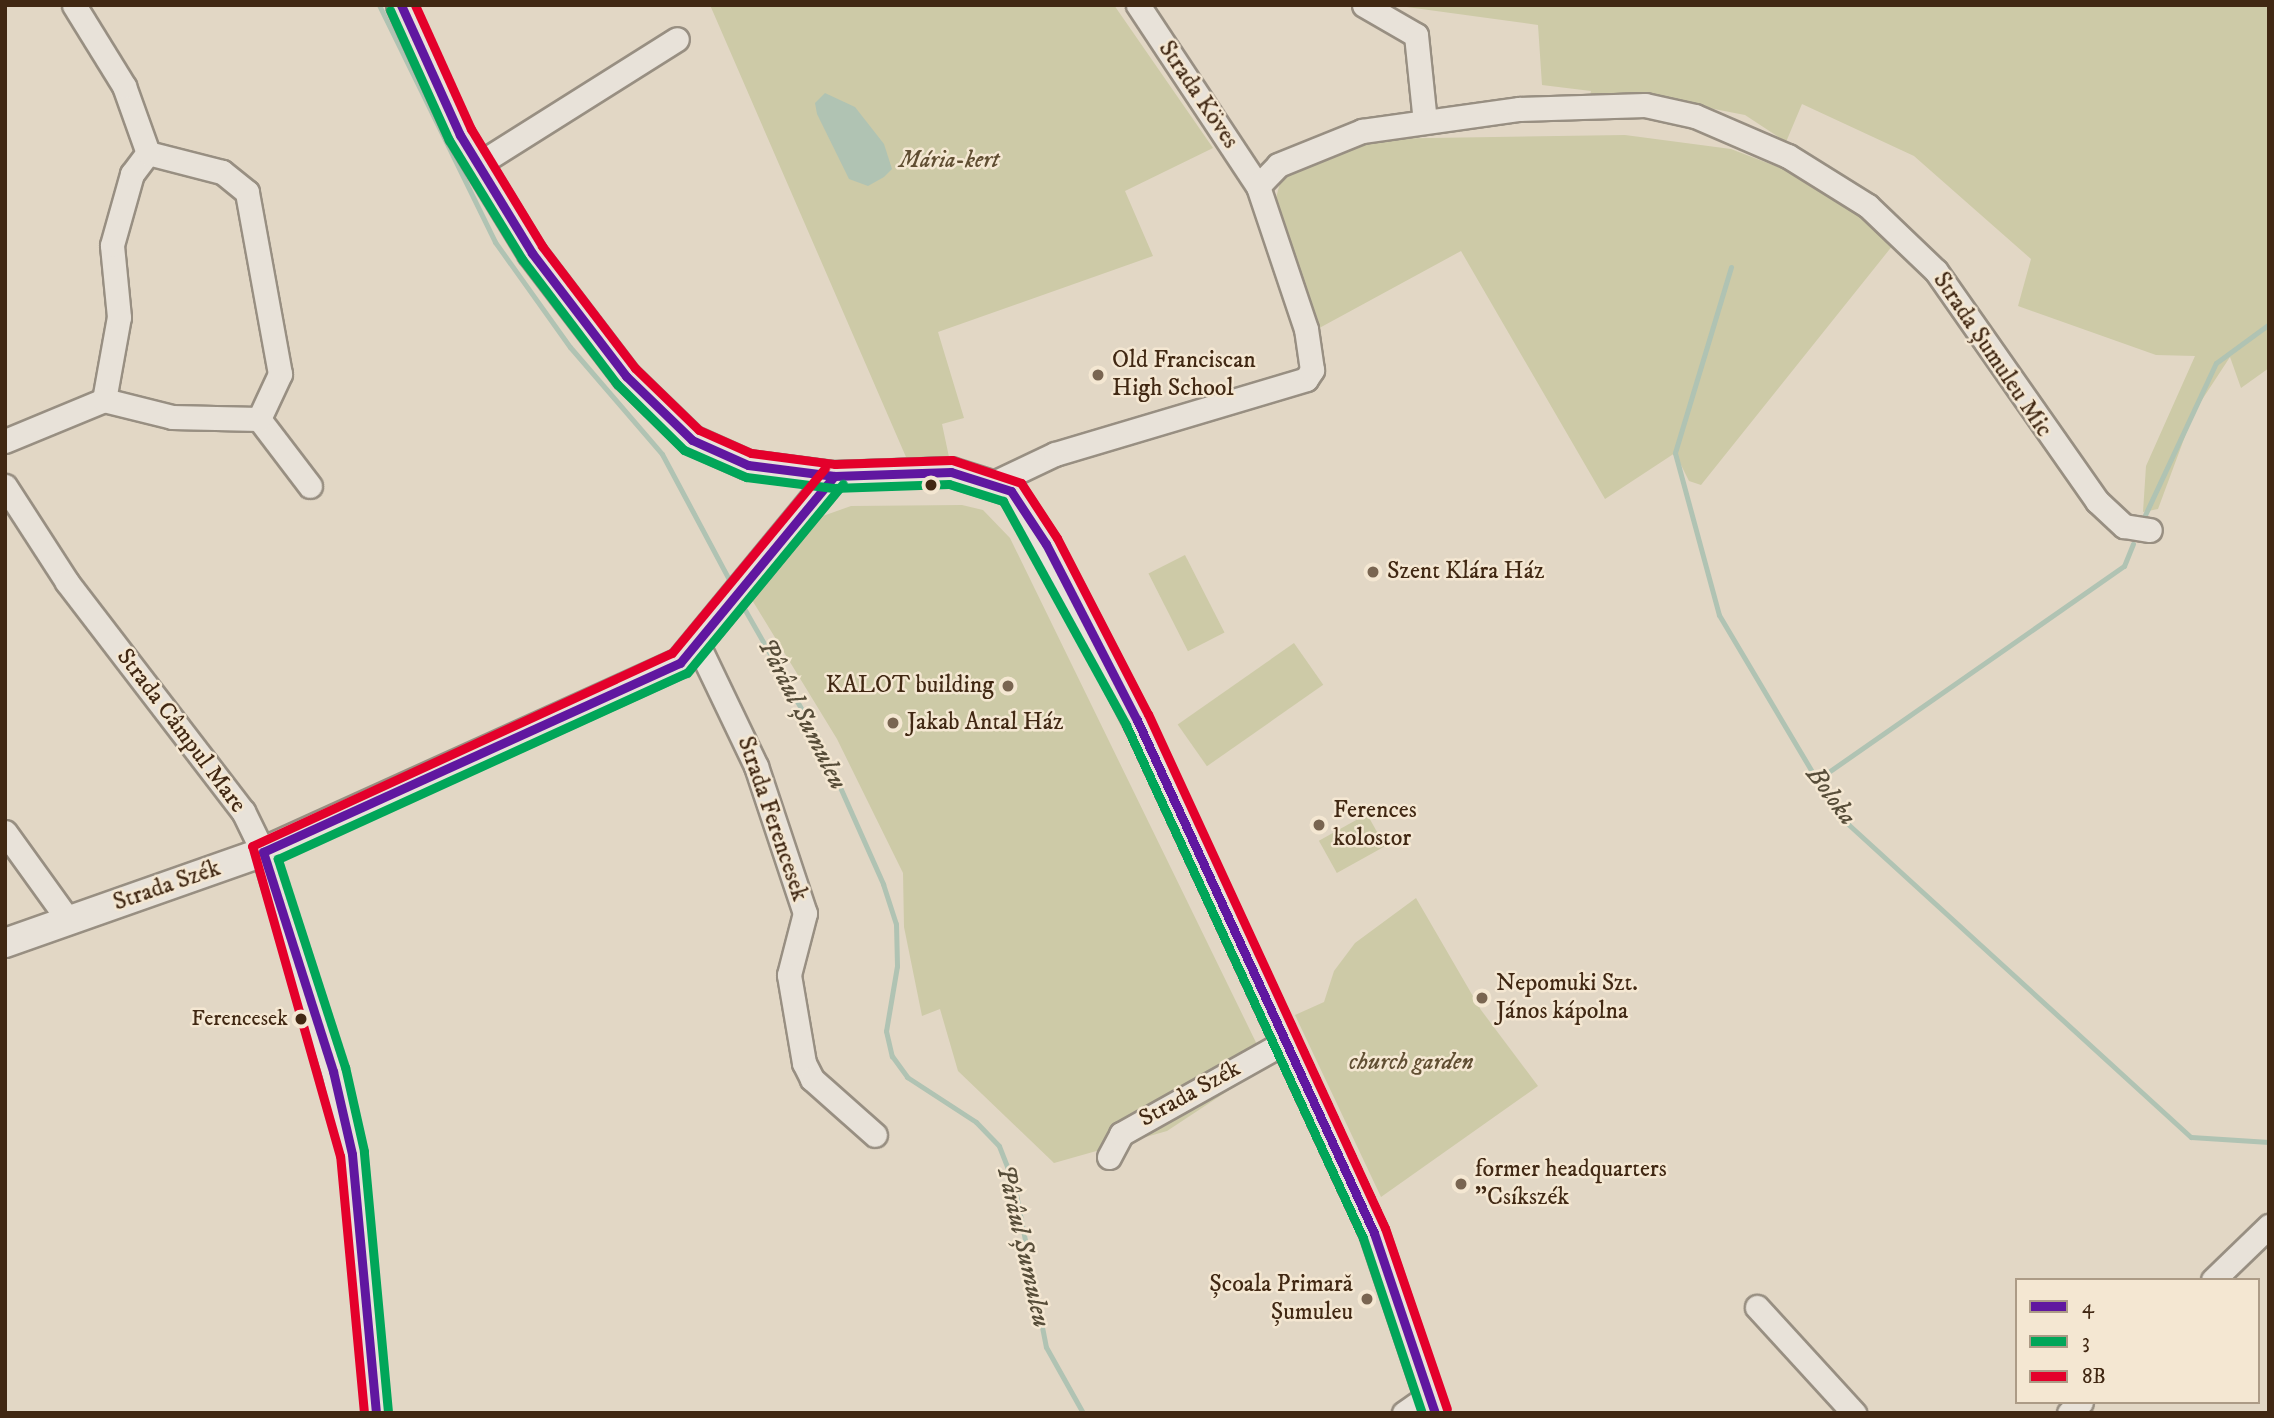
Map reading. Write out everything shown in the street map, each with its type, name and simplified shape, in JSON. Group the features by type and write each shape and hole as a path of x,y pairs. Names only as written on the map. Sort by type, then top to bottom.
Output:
{"street":[{"path":"74,5 93,46 124,86 148,153"},
{"path":"401,5 477,165 564,299 676,427 729,460 834,476 951,472 996,482 1011,491 1075,598 1387,1262 1432,1404 1404,1413"},
{"name":"Strada Köves","path":"1139,5 1258,186"},
{"path":"1364,5 1416,35 1425,122"},
{"path":"477,165 677,39"},
{"name":"Strada Șumuleu Mic","path":"1258,186 1278,165 1362,131 1529,108 1645,105 1695,116 1819,173 1868,206 1936,271 2097,501 2124,526 2150,530"},
{"path":"104,400 119,317 112,245 131,174 148,153"},
{"path":"148,153 222,172 247,192 281,374 259,419"},
{"path":"996,482 1055,454 1306,379 1312,370 1306,329 1258,186"},
{"path":"5,441 104,400 172,417 259,419"},
{"path":"259,419 310,486"},
{"name":"Strada Szék","path":"5,943 263,852 642,682 699,647 834,476"},
{"name":"Strada Câmpul Mare","path":"5,486 67,582 243,811 263,852 333,1071 352,1154 376,1413"},
{"name":"Strada Ferencesek","path":"699,647 756,765 805,912 789,975 804,1063 812,1079 875,1135"},
{"path":"5,832 69,920"},
{"name":"Strada Szék","path":"1109,1157 1121,1134 1283,1043"},
{"path":"2215,1278 2269,1226"},
{"path":"1757,1307 1854,1413"}],"green space":[{"name":"Mária-kert","path":"710,5 1114,5 1213,148 1125,191 1153,256 938,332 964,418 942,424 949,457 906,457"},
{"path":"1392,5 2269,5 2269,368 2241,388 2230,357 2194,412 2158,509 2143,512 2146,466 2195,356 2156,355 2018,306 2031,259 1914,156 1802,104 1786,142 1745,115 1683,103 1589,99 1591,91 1542,85 1538,25"},
{"path":"1625,135 1731,149 1783,169 1897,240 1701,485 1689,481 1675,453 1605,499 1461,251 1312,332 1276,198 1281,179 1298,167 1366,139"},
{"path":"962,505 983,510 1010,538 1267,1065 1167,1131 1054,1163 958,1071 940,1009 922,1016 904,927 903,873 837,739 752,600 820,517 851,506"},
{"path":"1185,555 1224,633 1188,651 1148,574"},
{"path":"1294,643 1323,685 1207,766 1178,724"},
{"path":"1367,814 1385,846 1337,873 1319,841"},
{"name":"church garden","path":"1416,898 1481,1010 1538,1086 1381,1197 1295,1015 1324,1002 1334,971 1355,943"}],"shaded area":[{"path":"825,93 855,107 884,144 892,169 884,177 868,186 849,179 817,114 815,103"}],"waterway":[{"name":"Pârâul Șumuleu","path":"379,5 495,242 570,347 662,454 732,585"},
{"name":"Boloka","path":"1731,267 1675,453 1719,615 1837,814 2191,1137 2269,1142"},
{"path":"2145,515 2216,363 2269,324"},
{"path":"1817,780 2124,566 2133,544"},
{"name":"Pârâul Șumuleu","path":"741,603 819,740 883,884 896,924 897,966 886,1031 892,1056 907,1077 976,1122 999,1146 1014,1184 1046,1347 1083,1413"}],"transit line":[{"name":"4","path":"401,5 460,135 532,253 626,376 692,440 748,465 834,476 951,472 1011,491 1046,544 1137,720 1374,1233 1435,1413"},
{"name":"8B","path":"415,5 471,129 542,246 635,368 699,430 751,453 835,464 952,460 1021,483 1057,538 1148,714 1385,1228 1447,1409"},
{"name":"3","path":"390,10 449,140 522,259 617,384 684,450 746,477 833,488 949,484 1003,501 1126,725 1363,1238 1422,1413"},
{"name":"8B","path":"364,1413 340,1156 252,846 672,653 825,468"},
{"name":"4","path":"376,1413 352,1154 333,1071 263,852 680,663 834,476"},
{"name":"3","path":"388,1412 364,1151 345,1067 278,859 687,673 843,484"}],"place":[{"name":"Old Franciscan High School","path":"1098,375"},
{"name":"Szent Klára Ház","path":"1373,572"},
{"name":"KALOT building","path":"1008,686"},
{"name":"Jakab Antal Ház","path":"893,723"},
{"name":"Ferences kolostor","path":"1319,825"},
{"name":"Nepomuki Szt. János kápolna","path":"1482,998"},
{"name":"Ferencesek","path":"301,1019"},
{"name":"former headquarters \"Csíkszék","path":"1461,1184"},
{"name":"Școala Primară Șumuleu","path":"1367,1299"}]}
